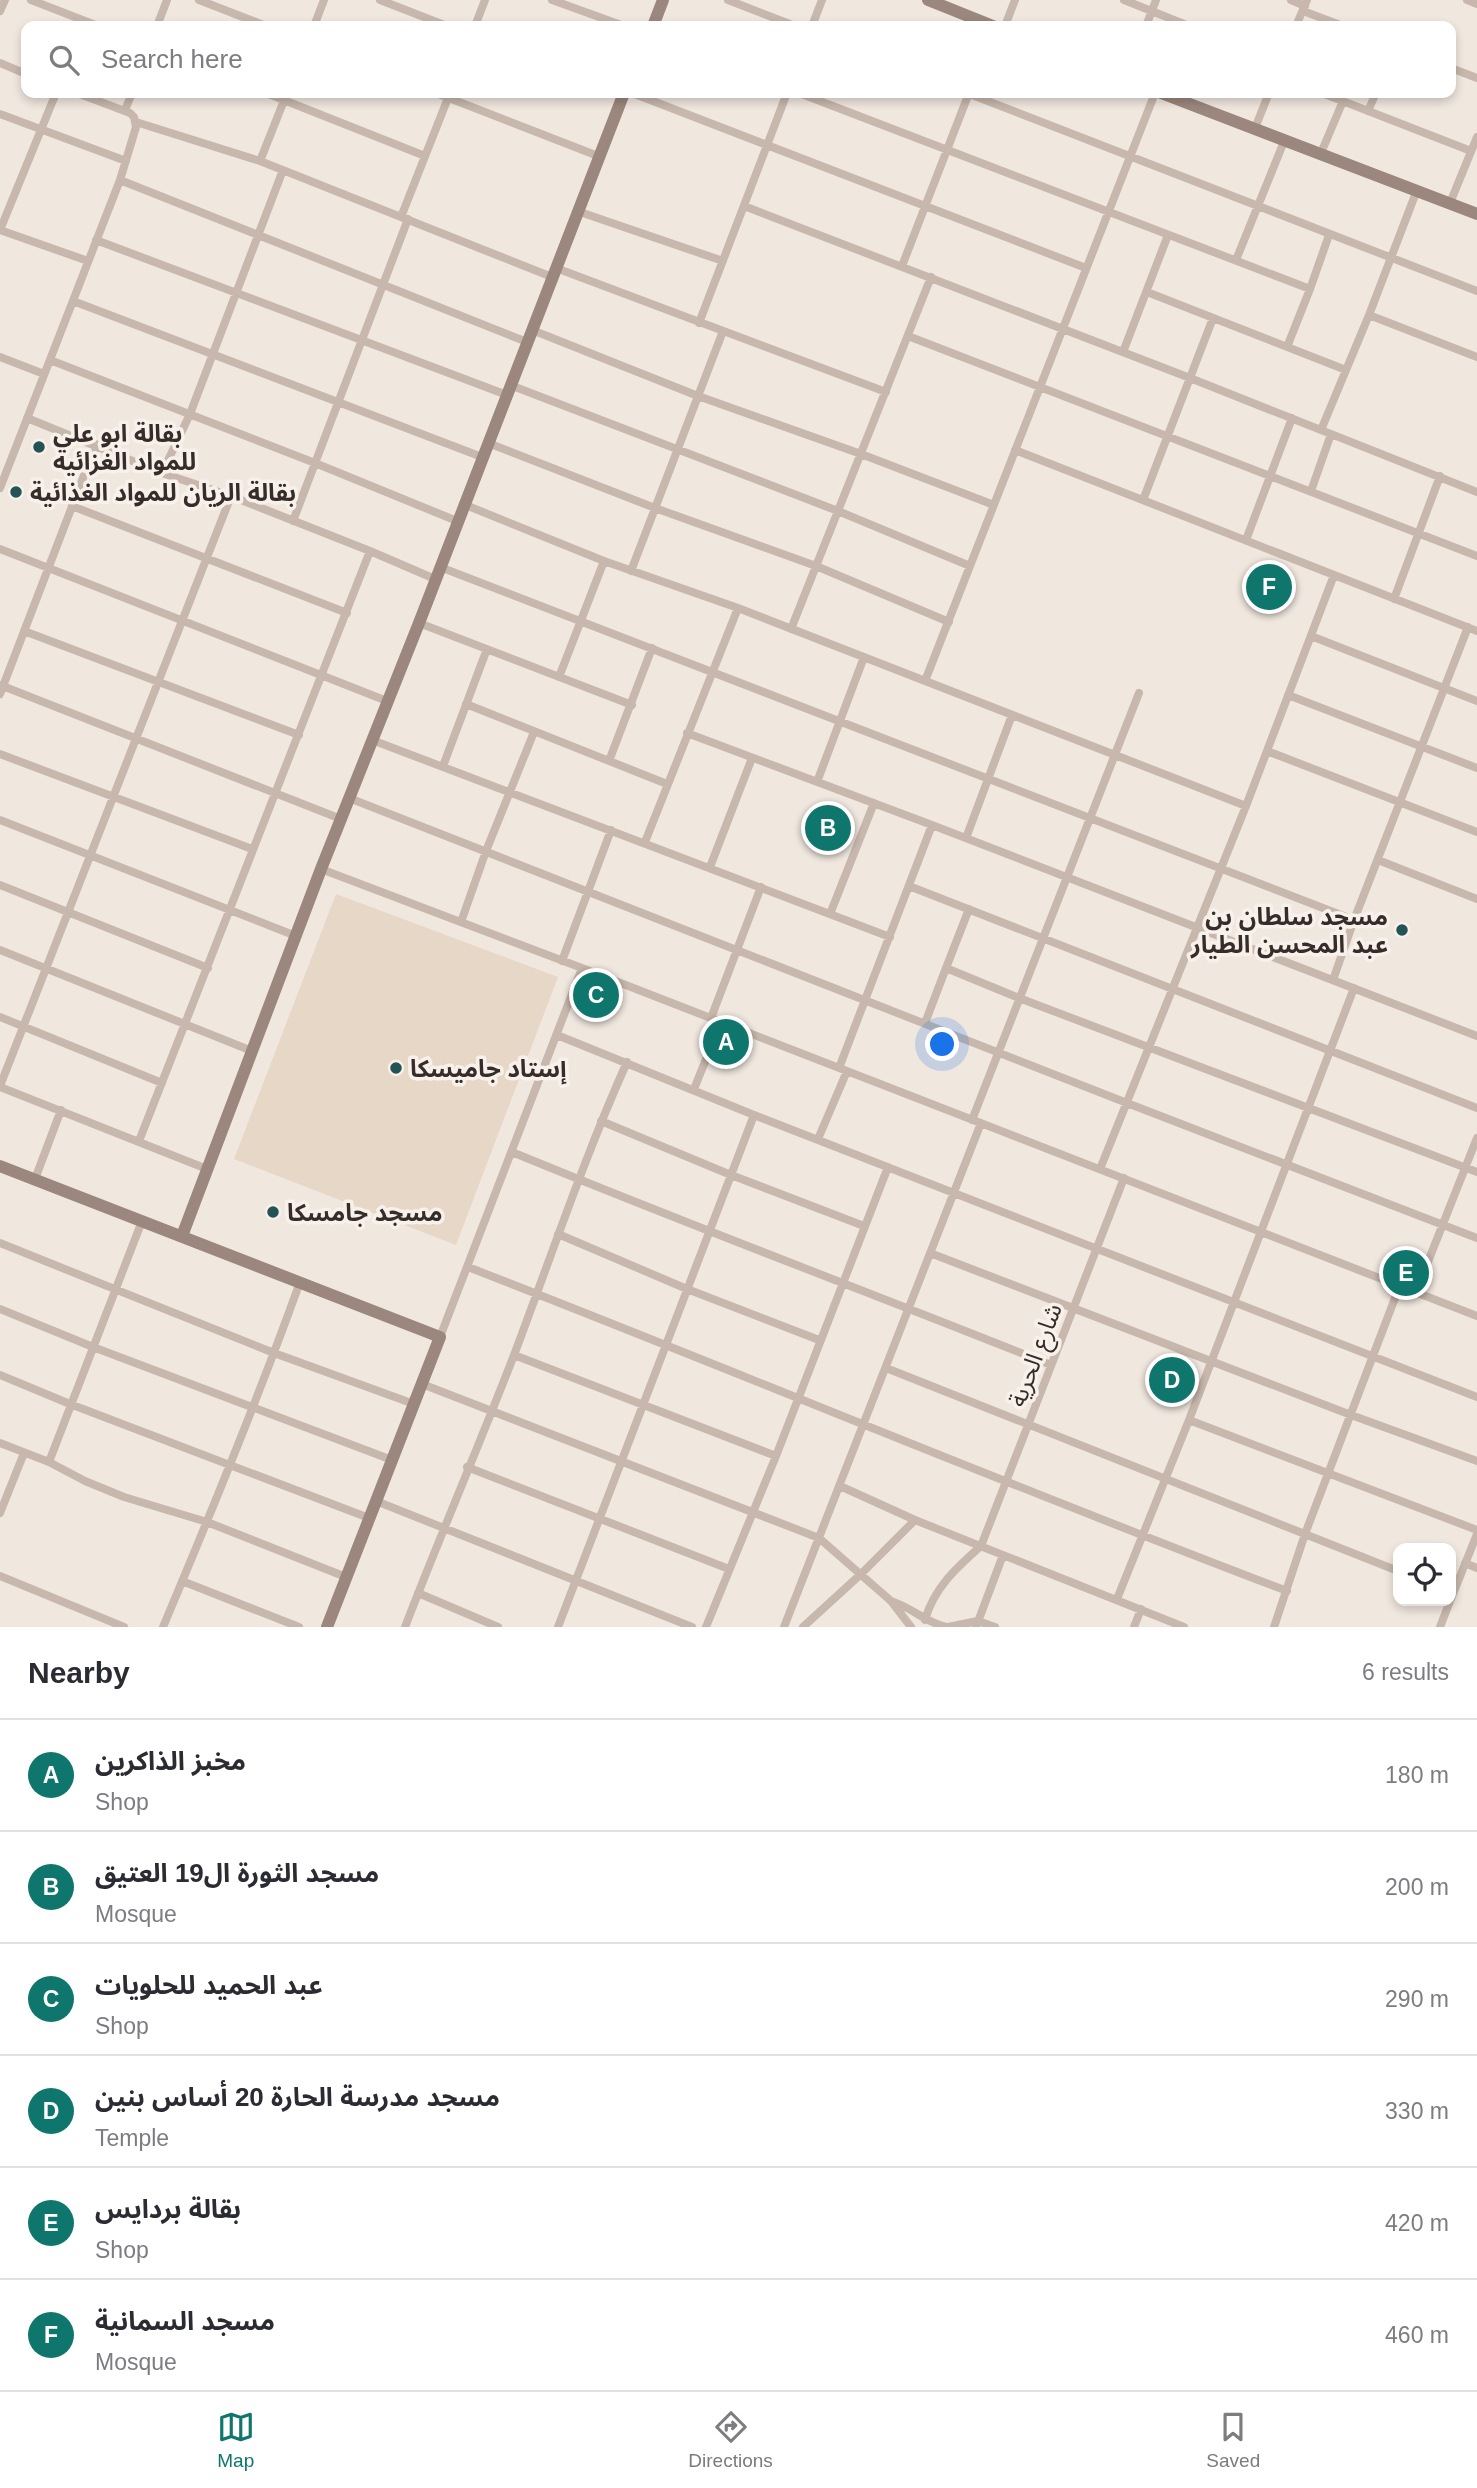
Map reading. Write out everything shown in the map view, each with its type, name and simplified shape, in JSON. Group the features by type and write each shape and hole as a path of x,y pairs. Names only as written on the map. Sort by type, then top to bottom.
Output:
{"street":[{"path":"0,11 5,0"},
{"path":"32,0 85,21"},
{"path":"159,21 167,0"},
{"path":"199,0 253,21"},
{"path":"316,21 324,0"},
{"path":"380,0 434,21"},
{"path":"477,21 485,0"},
{"path":"552,0 610,21"},
{"path":"655,21 663,0"},
{"path":"728,0 782,21"},
{"path":"814,21 822,0"},
{"path":"928,0 980,21"},
{"path":"1007,21 1016,0"},
{"path":"1124,0 1176,21"},
{"path":"1148,21 1156,0"},
{"path":"1291,0 1334,21"},
{"path":"1467,0 1477,4"},
{"path":"0,63 21,72"},
{"path":"1456,70 1477,78"},
{"path":"54,98 0,230 88,261"},
{"path":"0,488 120,180 136,122 125,110 91,98"},
{"path":"125,110 130,98"},
{"path":"260,161 285,98"},
{"path":"291,98 425,156"},
{"path":"293,521 383,284 425,156 448,98"},
{"path":"456,98 598,156"},
{"path":"182,1236 321,869 419,623 621,98"},
{"path":"636,98 1086,268"},
{"path":"699,323 785,98"},
{"path":"812,98 1310,289"},
{"path":"902,266 966,98"},
{"path":"981,98 1477,291"},
{"path":"925,681 1153,98"},
{"path":"1174,98 1477,214"},
{"path":"1255,128 1267,98"},
{"path":"1335,98 1471,151"},
{"path":"1368,111 1374,98"},
{"path":"1321,153 1343,101"},
{"path":"0,114 126,161"},
{"path":"136,122 260,161 405,218 886,392"},
{"path":"1450,203 1477,137"},
{"path":"1236,260 1285,139"},
{"path":"162,473 214,354 283,170"},
{"path":"120,180 383,284 861,454 994,505"},
{"path":"1321,430 1417,190"},
{"path":"744,206 1477,492"},
{"path":"577,211 723,261"},
{"path":"1123,352 1168,234"},
{"path":"1287,347 1329,235"},
{"path":"96,240 361,342 677,449 838,511 970,566"},
{"path":"792,629 931,278"},
{"path":"1147,292 1346,370"},
{"path":"73,301 482,457"},
{"path":"1369,315 1477,357"},
{"path":"1143,500 1213,318"},
{"path":"631,571 723,331"},
{"path":"908,336 1477,556"},
{"path":"0,356 44,374"},
{"path":"50,360 457,521"},
{"path":"27,418 162,473 231,496 435,579"},
{"path":"1246,540 1292,418"},
{"path":"1311,491 1331,434"},
{"path":"488,443 655,508 817,566 949,622"},
{"path":"96,444 1,689 136,738 341,819"},
{"path":"1015,450 1477,631"},
{"path":"1394,598 1440,476"},
{"path":"207,1169 0,1086 231,496"},
{"path":"463,504 604,561 738,608 1246,806"},
{"path":"72,506 346,613"},
{"path":"0,549 387,701"},
{"path":"139,1141 370,551"},
{"path":"559,677 604,561"},
{"path":"440,566 1354,920"},
{"path":"1100,1169 1198,928 1334,575"},
{"path":"645,842 738,608"},
{"path":"419,623 632,705"},
{"path":"1334,980 1354,920 1468,628"},
{"path":"24,631 299,734"},
{"path":"1311,636 1477,701"},
{"path":"609,761 652,648"},
{"path":"443,766 487,649"},
{"path":"817,782 864,657"},
{"path":"784,1627 910,1308 954,1191 998,1052 1139,693"},
{"path":"1288,695 1477,768"},
{"path":"466,704 667,784"},
{"path":"965,838 1012,715"},
{"path":"461,922 486,851 534,732"},
{"path":"687,733 1477,1036"},
{"path":"372,740 890,937"},
{"path":"1267,751 1477,832"},
{"path":"0,754 252,849"},
{"path":"710,867 752,758"},
{"path":"349,798 1477,1237"},
{"path":"830,914 874,803"},
{"path":"0,820 296,936"},
{"path":"818,1139 866,999 932,825"},
{"path":"562,961 611,830"},
{"path":"1378,860 1477,899"},
{"path":"321,869 1477,1316"},
{"path":"0,885 208,968"},
{"path":"909,886 1477,1108"},
{"path":"711,1018 761,887"},
{"path":"925,1023 969,909"},
{"path":"0,950 252,1051"},
{"path":"328,1627 582,968"},
{"path":"946,968 1477,1172"},
{"path":"1117,1600 1189,1420 1354,988"},
{"path":"0,1017 162,1083"},
{"path":"694,1088 721,1022"},
{"path":"557,1035 694,1088 754,1115 1477,1396"},
{"path":"405,1627 514,1355 578,1179 627,1062"},
{"path":"35,1179 61,1111"},
{"path":"558,1627 754,1115"},
{"path":"601,1121 864,1226"},
{"path":"1416,1292 1477,1138"},
{"path":"512,1152 710,1233 910,1308 1051,1365"},
{"path":"0,1166 440,1337"},
{"path":"706,1627 776,1456 888,1167"},
{"name":"شارع الحرية","path":"981,1546 1124,1178"},
{"path":"49,1462 142,1221"},
{"path":"558,1234 687,1289 820,1340"},
{"path":"0,1243 274,1353 414,1404"},
{"path":"930,1252 1477,1461"},
{"path":"468,1267 864,1423 1005,1483 1287,1591"},
{"path":"163,1627 230,1465 300,1282"},
{"path":"1274,1627 1305,1534 1400,1285"},
{"path":"0,1309 392,1460"},
{"path":"514,1355 776,1456"},
{"path":"886,1368 1393,1569"},
{"path":"0,1375 369,1518"},
{"path":"422,1384 819,1538 891,1601 911,1627"},
{"path":"1189,1420 1329,1472 1477,1532 1456,1584"},
{"path":"0,1443 49,1462 124,1497 207,1522 346,1577"},
{"path":"0,1513 24,1452"},
{"path":"467,1467 729,1569"},
{"path":"839,1486 915,1520 1184,1627"},
{"path":"376,1501 692,1627"},
{"path":"803,1627 915,1520"},
{"path":"925,1620 936,1592 981,1546"},
{"path":"977,1624 1003,1555"},
{"path":"1465,1563 1477,1568"},
{"path":"0,1576 124,1627"},
{"path":"182,1581 299,1627"},
{"path":"418,1593 498,1627"},
{"path":"891,1601 909,1608 925,1620 947,1627 977,1624 995,1627"},
{"path":"1440,1627 1447,1606"},
{"path":"1134,1627 1141,1609"}],"shaded area":[{"name":"إستاد جاميسكا","path":"336,894 558,977 456,1245 234,1159"}],"place":[{"name":"بقالة ابو علي للمواد الغزائيه","path":"39,447"},
{"name":"بقالة الريان للمواد الغذائية","path":"16,492"},
{"name":"مسجد السمانية","path":"1269,587"},
{"name":"مسجد الثورة ال19 العتيق","path":"828,828"},
{"name":"مسجد سلطان بن عبد المحسن الطيار","path":"1402,930"},
{"name":"عبد الحميد للحلويات","path":"596,995"},
{"name":"مخبز الذاكرين","path":"726,1042"},
{"name":"إستاد جاميسكا","path":"396,1068"},
{"name":"مسجد جامسكا","path":"273,1212"},
{"name":"بقالة بردايس","path":"1406,1273"},
{"name":"مسجد مدرسة الحارة 20 أساس بنين","path":"1172,1380"}]}
